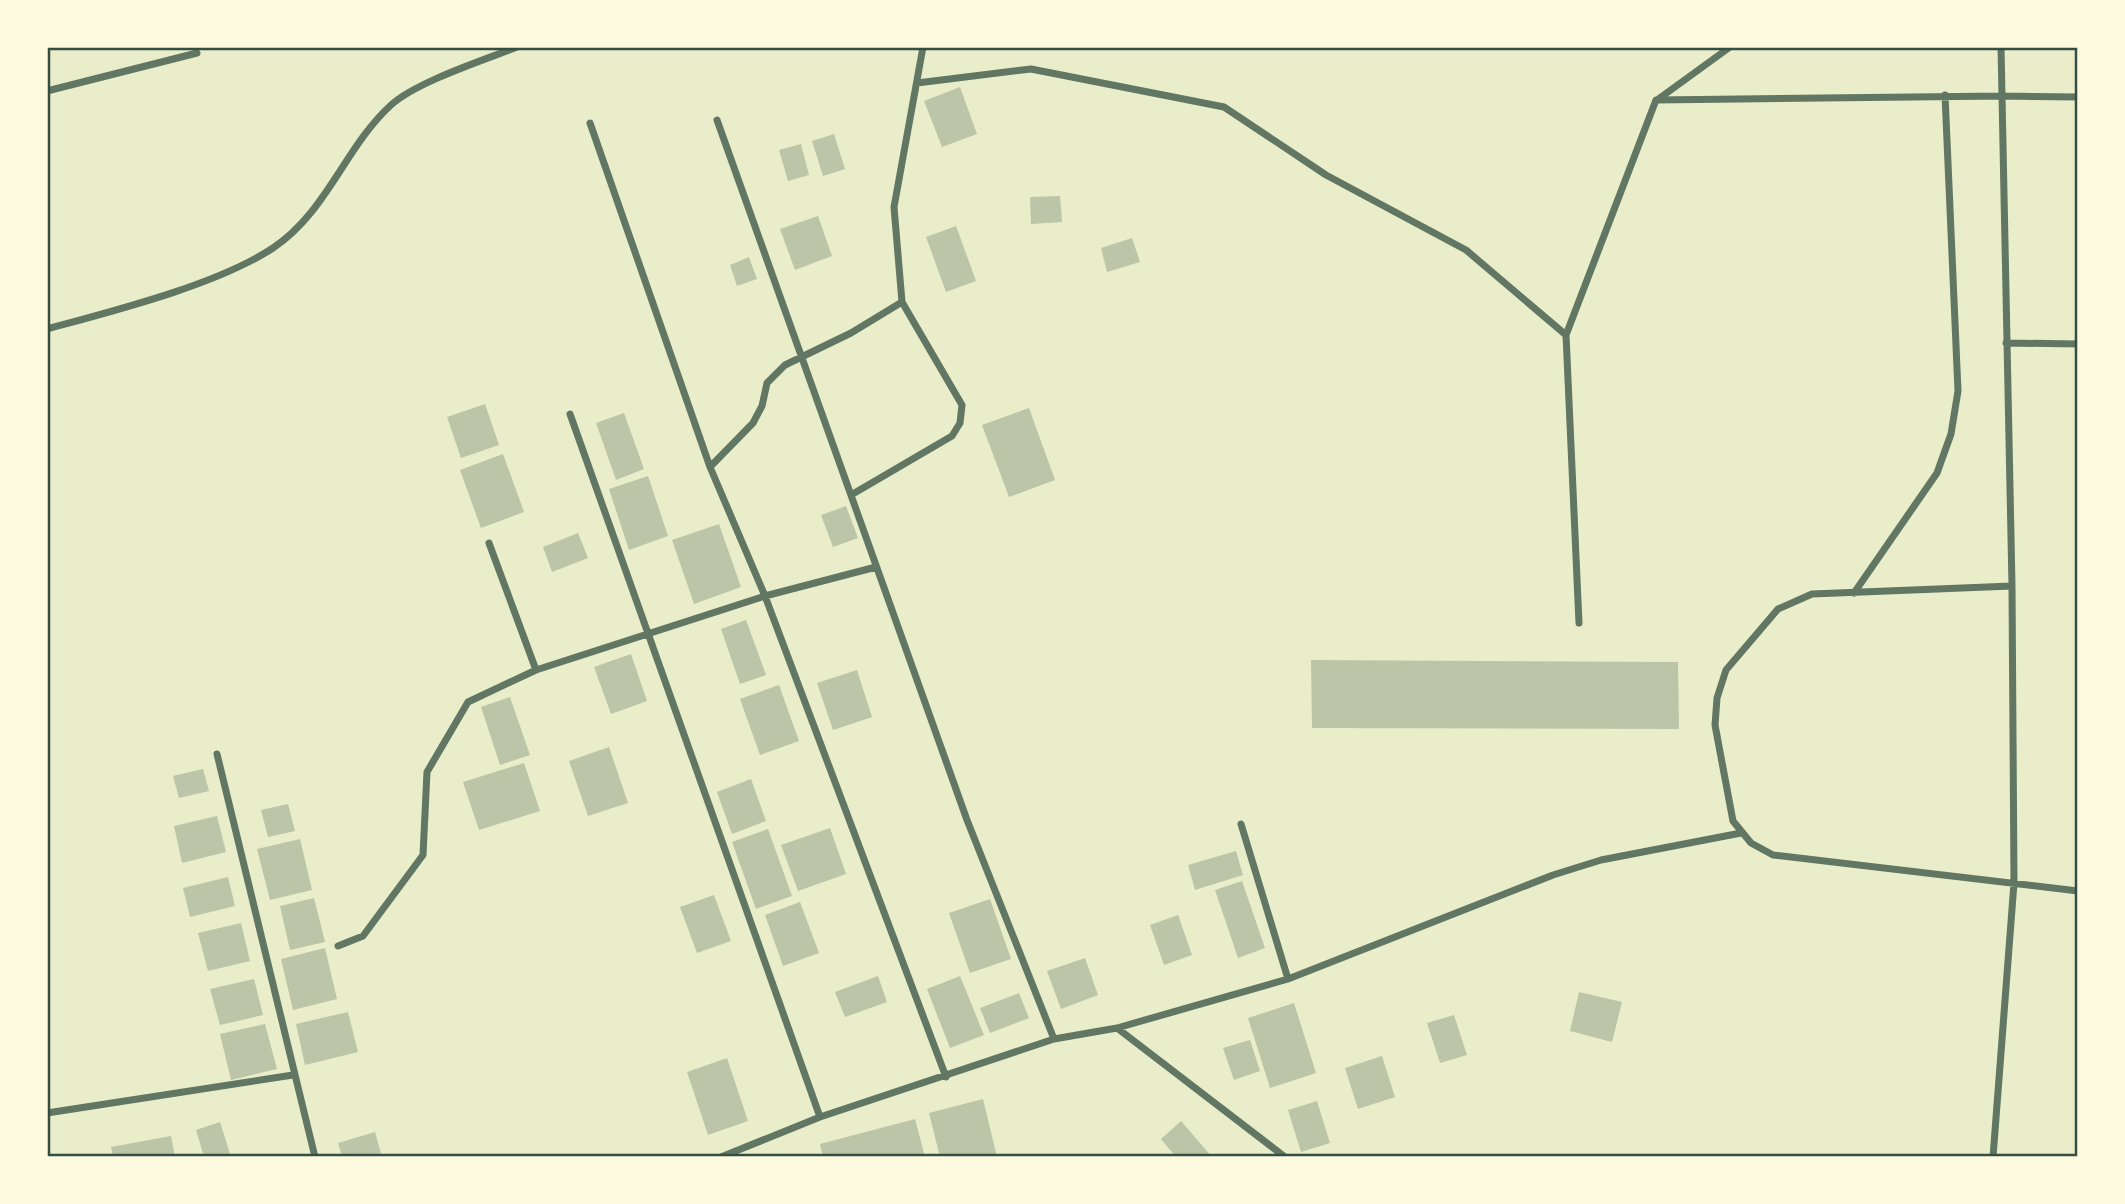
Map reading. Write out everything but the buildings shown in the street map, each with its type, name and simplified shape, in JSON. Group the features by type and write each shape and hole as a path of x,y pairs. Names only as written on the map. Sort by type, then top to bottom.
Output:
{"street":[{"path":"47,329 108,312 225,272 273,248 314,212 357,147 392,104 446,75 517,47"},
{"path":"851,495 952,436 960,423 961,405 902,302 894,207 923,47"},
{"path":"1579,623 1566,335 1656,100 1730,47"},
{"path":"1993,1157 2014,883 2012,586 2001,47"},
{"path":"47,91 197,53"},
{"path":"917,83 1031,69 1224,107 1326,175 1466,250 1566,335"},
{"path":"1656,100 1945,95 2078,97"},
{"path":"1854,593 1937,473 1951,434 1958,391 1945,95"},
{"path":"717,120 967,820 1054,1039"},
{"path":"590,123 710,467 765,596 946,1077"},
{"path":"710,467 753,423 762,406 767,383 801,355 851,333 902,302"},
{"path":"2006,343 2078,344"},
{"path":"570,414 820,1117"},
{"path":"489,543 536,670"},
{"path":"338,946 363,936 423,855 427,772 468,702 536,670 648,632 765,596 876,567"},
{"path":"2012,586 1812,594 1778,608 1726,670 1717,698 1715,725 1733,821 1741,833 1773,855 2078,891"},
{"path":"217,754 315,1157"},
{"path":"1241,824 1288,979"},
{"path":"721,1157 820,1117 1054,1039 1116,1028 1288,979 1553,875 1601,860 1741,833"},
{"path":"1116,1028 1285,1157"},
{"path":"47,1113 293,1075"}]}
